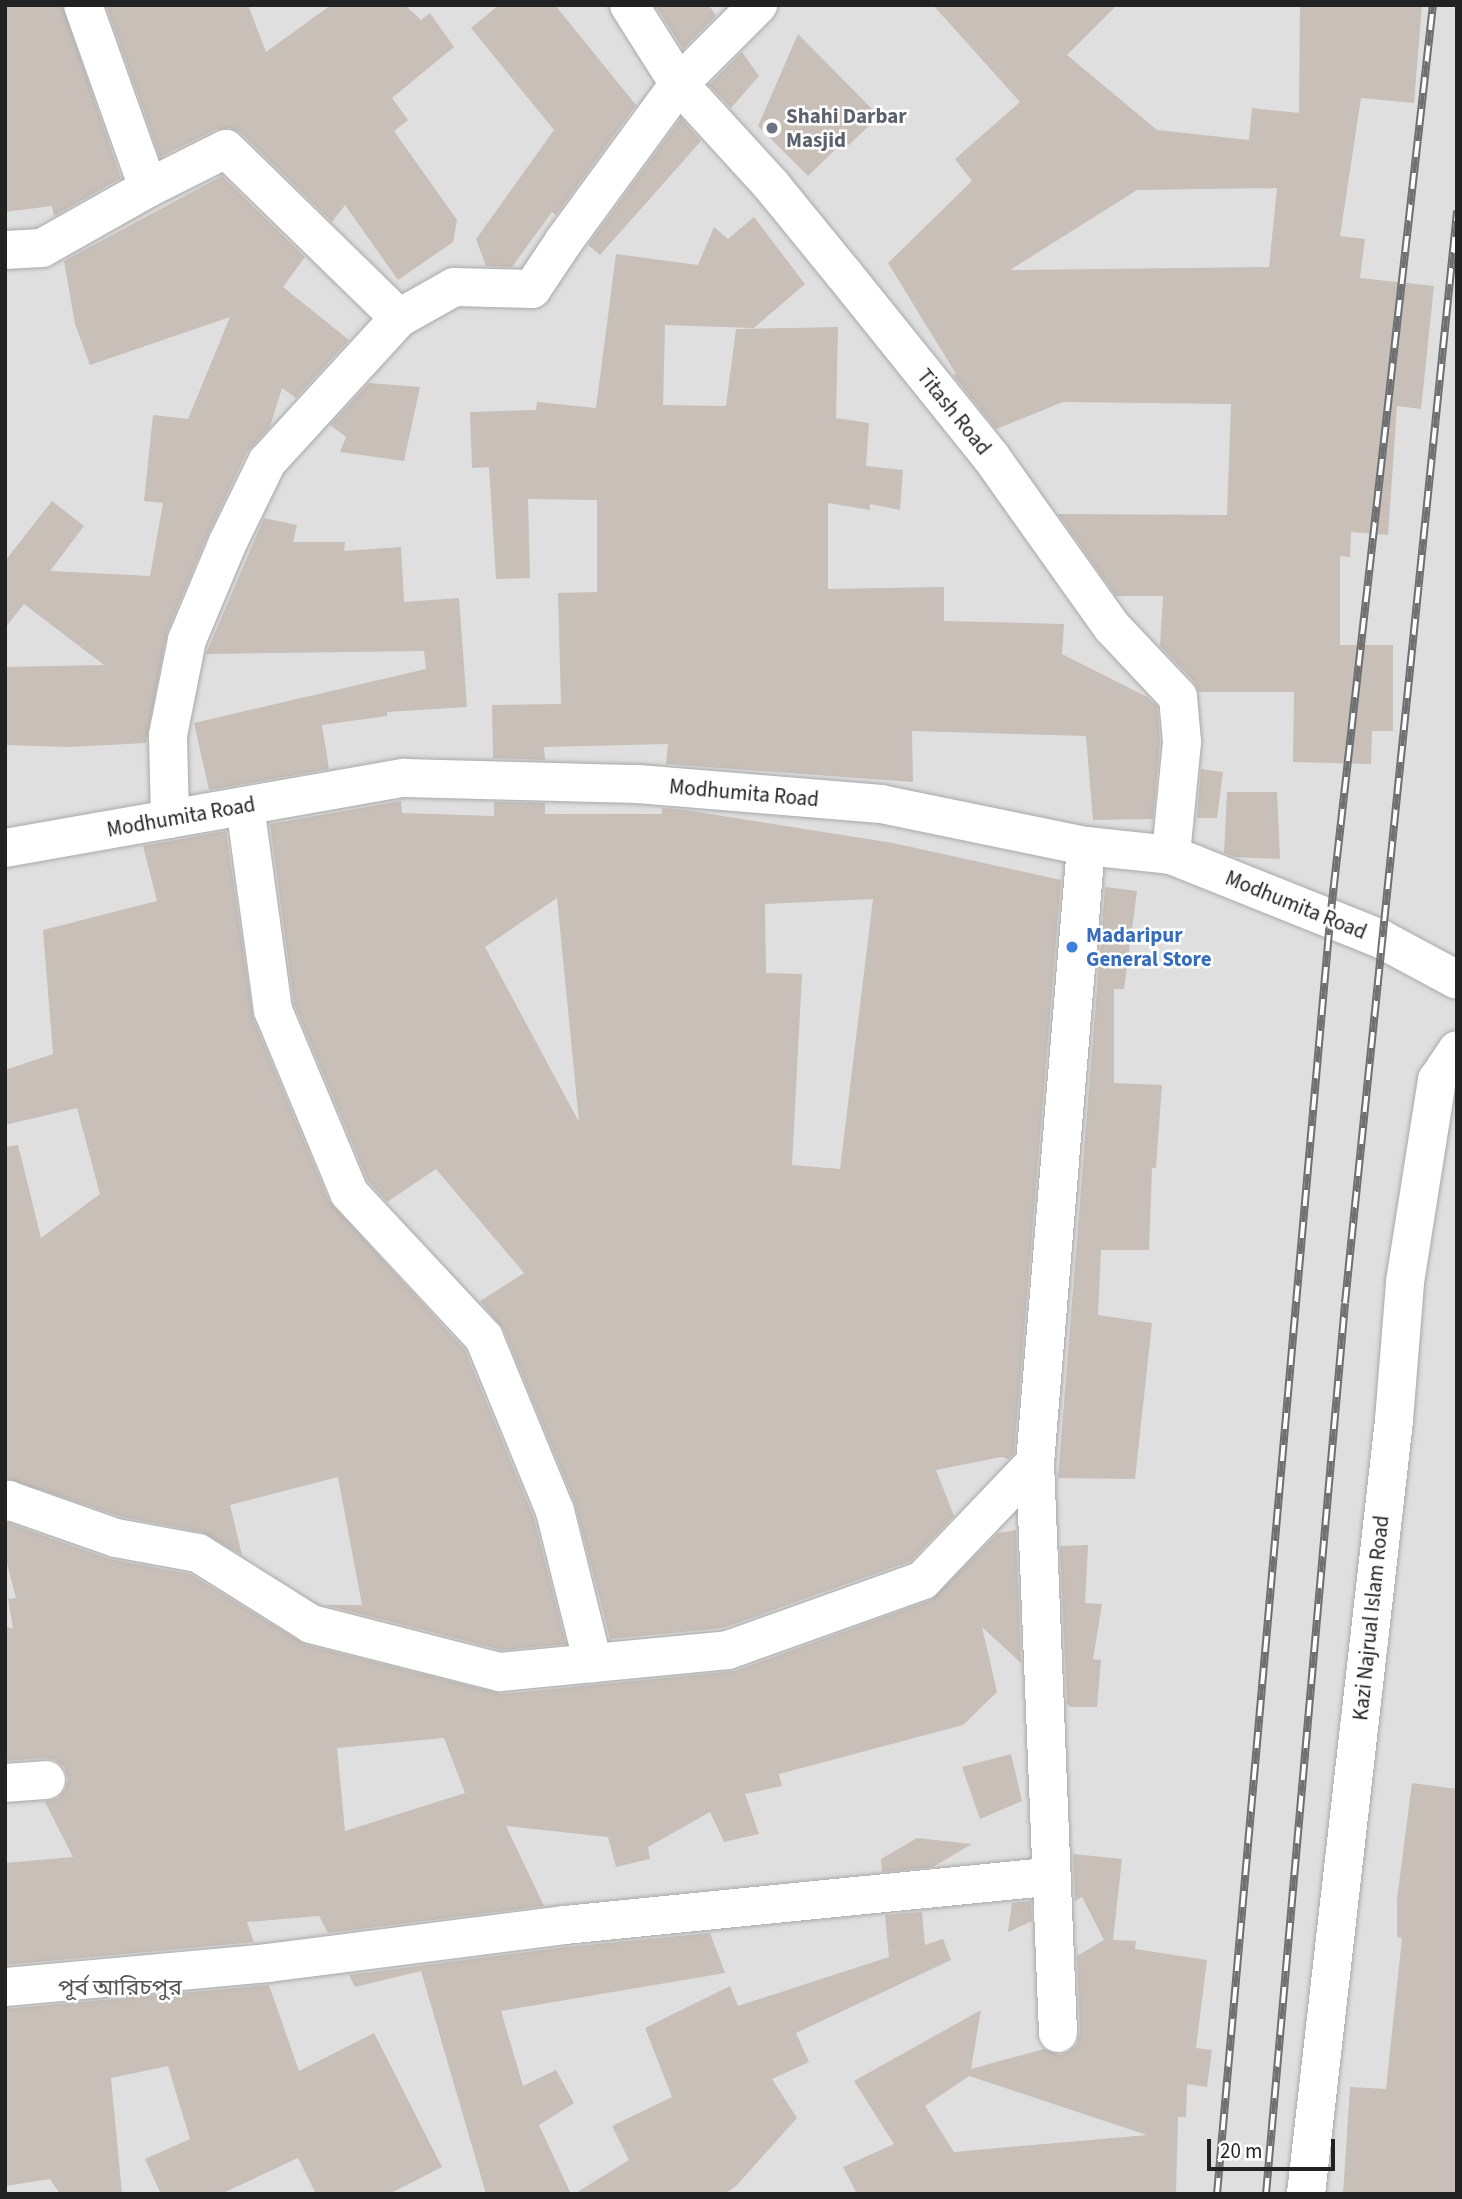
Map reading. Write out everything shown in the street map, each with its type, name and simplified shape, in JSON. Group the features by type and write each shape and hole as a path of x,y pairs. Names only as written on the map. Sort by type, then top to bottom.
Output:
{"street":[{"path":"83,5 148,188"},
{"name":"Titash Road","path":"629,5 679,84 772,186 828,254 991,457 1112,627 1178,697 1182,742 1171,855"},
{"path":"170,819 168,735 187,640 228,542 267,462 400,318 453,288 532,289 679,84 758,5"},
{"path":"5,250 42,248 148,188 226,149 400,318"},
{"name":"Modhumita Road","path":"5,848 404,778 638,784 881,804 1086,846 1171,855 1381,939 1457,980"},
{"path":"245,806 273,1010 349,1193 484,1338 555,1511 593,1663"},
{"path":"1058,2033 1035,1463 1086,846"},
{"name":"Kazi Najrual Islam Road","path":"1307,2194 1394,1420 1405,1282 1437,1080 1457,1049"},
{"path":"5,1502 8,1500 116,1538 198,1553 311,1623 500,1672 728,1650 923,1580 1035,1463"},
{"path":"5,1783 46,1780"},
{"path":"5,1987 268,1963 565,1925 1050,1877"}],"shaded area":[{"path":"5,5 1457,5 1457,2194 5,2194"}],"building":[{"path":"5,5 62,5 121,178 54,216 52,206 5,212"},
{"path":"106,5 248,5 266,52 331,5 405,5 421,20 430,13 454,47 392,98 408,120 394,131 457,220 453,242 398,280 345,205 332,222 241,133 230,128 217,129 160,157"},
{"path":"499,5 555,5 636,105 556,215 552,212 512,267 486,266 476,239 554,130 471,28"},
{"path":"655,5 709,5 716,16 683,49"},
{"path":"933,5 1117,5 1067,55 1157,130 1249,140 1252,108 1299,113 1300,5 1422,5 1414,103 1361,98 1340,236 1365,239 1360,278 1434,286 1421,409 1397,406 1388,535 1351,532 1350,557 1340,556 1340,645 1393,645 1393,731 1372,731 1371,764 1293,762 1294,692 1199,692 1194,682 1160,646 1163,596 1116,596 1058,514 1227,515 1231,404 1063,402 996,429 953,375 956,374 888,263 972,181 955,159 1020,102","holes":["1277,188 1269,267 1010,270 1137,190"]},
{"path":"798,34 879,116 849,145 844,141 808,176 758,126"},
{"path":"742,52 759,76 731,108 709,85"},
{"path":"681,118 701,141 600,255 588,245"},
{"path":"222,176 305,257 283,287 349,340 296,398 282,388 270,427 247,452 208,534 167,632 146,743 69,747 5,745 5,667 104,665 24,604 5,628 5,561 52,501 84,526 50,571 150,576 163,503 144,501 153,415 188,419 230,317 90,365 75,324 64,261"},
{"path":"754,217 805,284 754,328 665,325 663,405 726,406 736,329 838,327 836,418 869,423 866,466 903,470 900,510 870,504 870,510 828,503 828,589 944,587 944,621 1064,624 1062,654 1147,697 1157,706 1160,742 1153,819 1093,820 1086,736 912,731 913,782 666,764 668,744 544,747 545,760 493,758 492,705 561,704 558,593 597,592 597,500 528,499 530,578 496,579 489,467 472,468 470,412 536,410 537,402 596,408 616,254 698,265 714,227 728,239"},
{"path":"369,383 420,387 404,461 340,452 346,437 330,425"},
{"path":"264,518 297,525 293,542 345,542 344,551 401,547 404,602 459,598 467,707 387,712 387,716 322,725 329,769 209,790 194,723 426,669 424,651 206,654"},
{"path":"1201,769 1223,772 1217,818 1197,818"},
{"path":"1227,792 1277,792 1280,859 1235,857 1224,853"},
{"path":"401,801 402,813 494,816 494,802 545,803 545,814 662,814 662,808 893,843 1061,880 1014,1453 1009,1459 1001,1457 936,1470 954,1516 911,1561 723,1628 610,1639 575,1503 504,1330 480,1301 524,1273 436,1169 387,1202 368,1181 294,1004 270,824","holes":["557,898 579,1122 485,947","873,899 840,1169 792,1165 802,974 766,973 765,904"]},
{"path":"226,831 253,1018 329,1201 465,1350 534,1518 566,1644 502,1650 325,1605 362,1605 338,1477 230,1505 242,1555 202,1532 122,1517 5,1478 5,1147 18,1145 41,1238 100,1194 77,1108 5,1125 5,1070 53,1054 43,930 157,901 143,846"},
{"path":"1105,887 1137,891 1124,989 1114,989 1114,1083 1162,1085 1156,1168 1152,1168 1149,1250 1101,1250 1098,1315 1152,1323 1135,1479 1058,1478"},
{"path":"5,1524 109,1559 190,1574 306,1645 502,1694 735,1671 931,1600 998,1533 1016,1530 1021,1663 982,1627 997,1692 963,1725 779,1774 782,1786 745,1794 759,1834 724,1842 710,1812 648,1847 650,1859 616,1867 608,1837 506,1826 544,1906 328,1933 319,1916 247,1922 254,1942 5,1965 5,1863 73,1857 45,1802 58,1798 65,1790 68,1779 64,1767 55,1760 45,1758 5,1761 5,1627 13,1628 8,1599 16,1598 5,1556","holes":["444,1738 465,1793 345,1831 337,1748"]},
{"path":"1088,1545 1085,1603 1102,1604 1093,1659 1101,1660 1097,1707 1070,1707 1067,1704 1060,1546"},
{"path":"1011,1754 1022,1801 980,1819 962,1767"},
{"path":"1412,1783 1457,1789 1457,2194 1343,2194 1350,2087 1386,2089 1402,1938 1397,1937 1397,1899"},
{"path":"917,1838 972,1844 933,1867 882,1872 881,1859"},
{"path":"1073,1854 1122,1859 1113,1940 1136,1941 1135,1949 1207,1960 1196,2048 1212,2050 1207,2087 1187,2084 1186,2117 1178,2117 1176,2194 857,2194 843,2167 894,2144 854,2081 981,2010 971,2069 1044,2049 1060,2055 1077,2044 1080,2032 1077,1956 1104,1940 1082,1897 1075,1901","holes":["969,2076 1147,2135 954,2152 925,2106"]},
{"path":"1031,1901 1032,1921 1008,1932 1012,1903"},
{"path":"922,1912 925,1945 943,1939 951,1960 796,2033 809,2062 772,2079 797,2118 737,2185 725,2194 574,2194 629,2160 612,2126 672,2097 645,2028 730,1986 738,2006 889,1957 885,1915"},
{"path":"710,1933 725,1973 501,2011 523,2086 556,2070 574,2103 539,2125 571,2194 486,2194 421,1971 355,1987 349,1975 567,1947"},
{"path":"269,1985 299,2071 374,2033 442,2167 389,2194 316,2194 298,2158 221,2194 161,2194 145,2159 190,2139 168,2066 111,2078 122,2194 60,2194 50,2179 5,2186 5,2009"}],"railway":[{"path":"1217,2194 1330,920 1433,5"},
{"path":"1266,2194 1345,1303 1457,211"}],"place":[{"name":"Shahi Darbar Masjid","path":"772,128"},
{"name":"Madaripur General Store","path":"1072,947"}],"district":[{"name":"পূর্ব আরিচপুর","path":"120,1988"}]}
